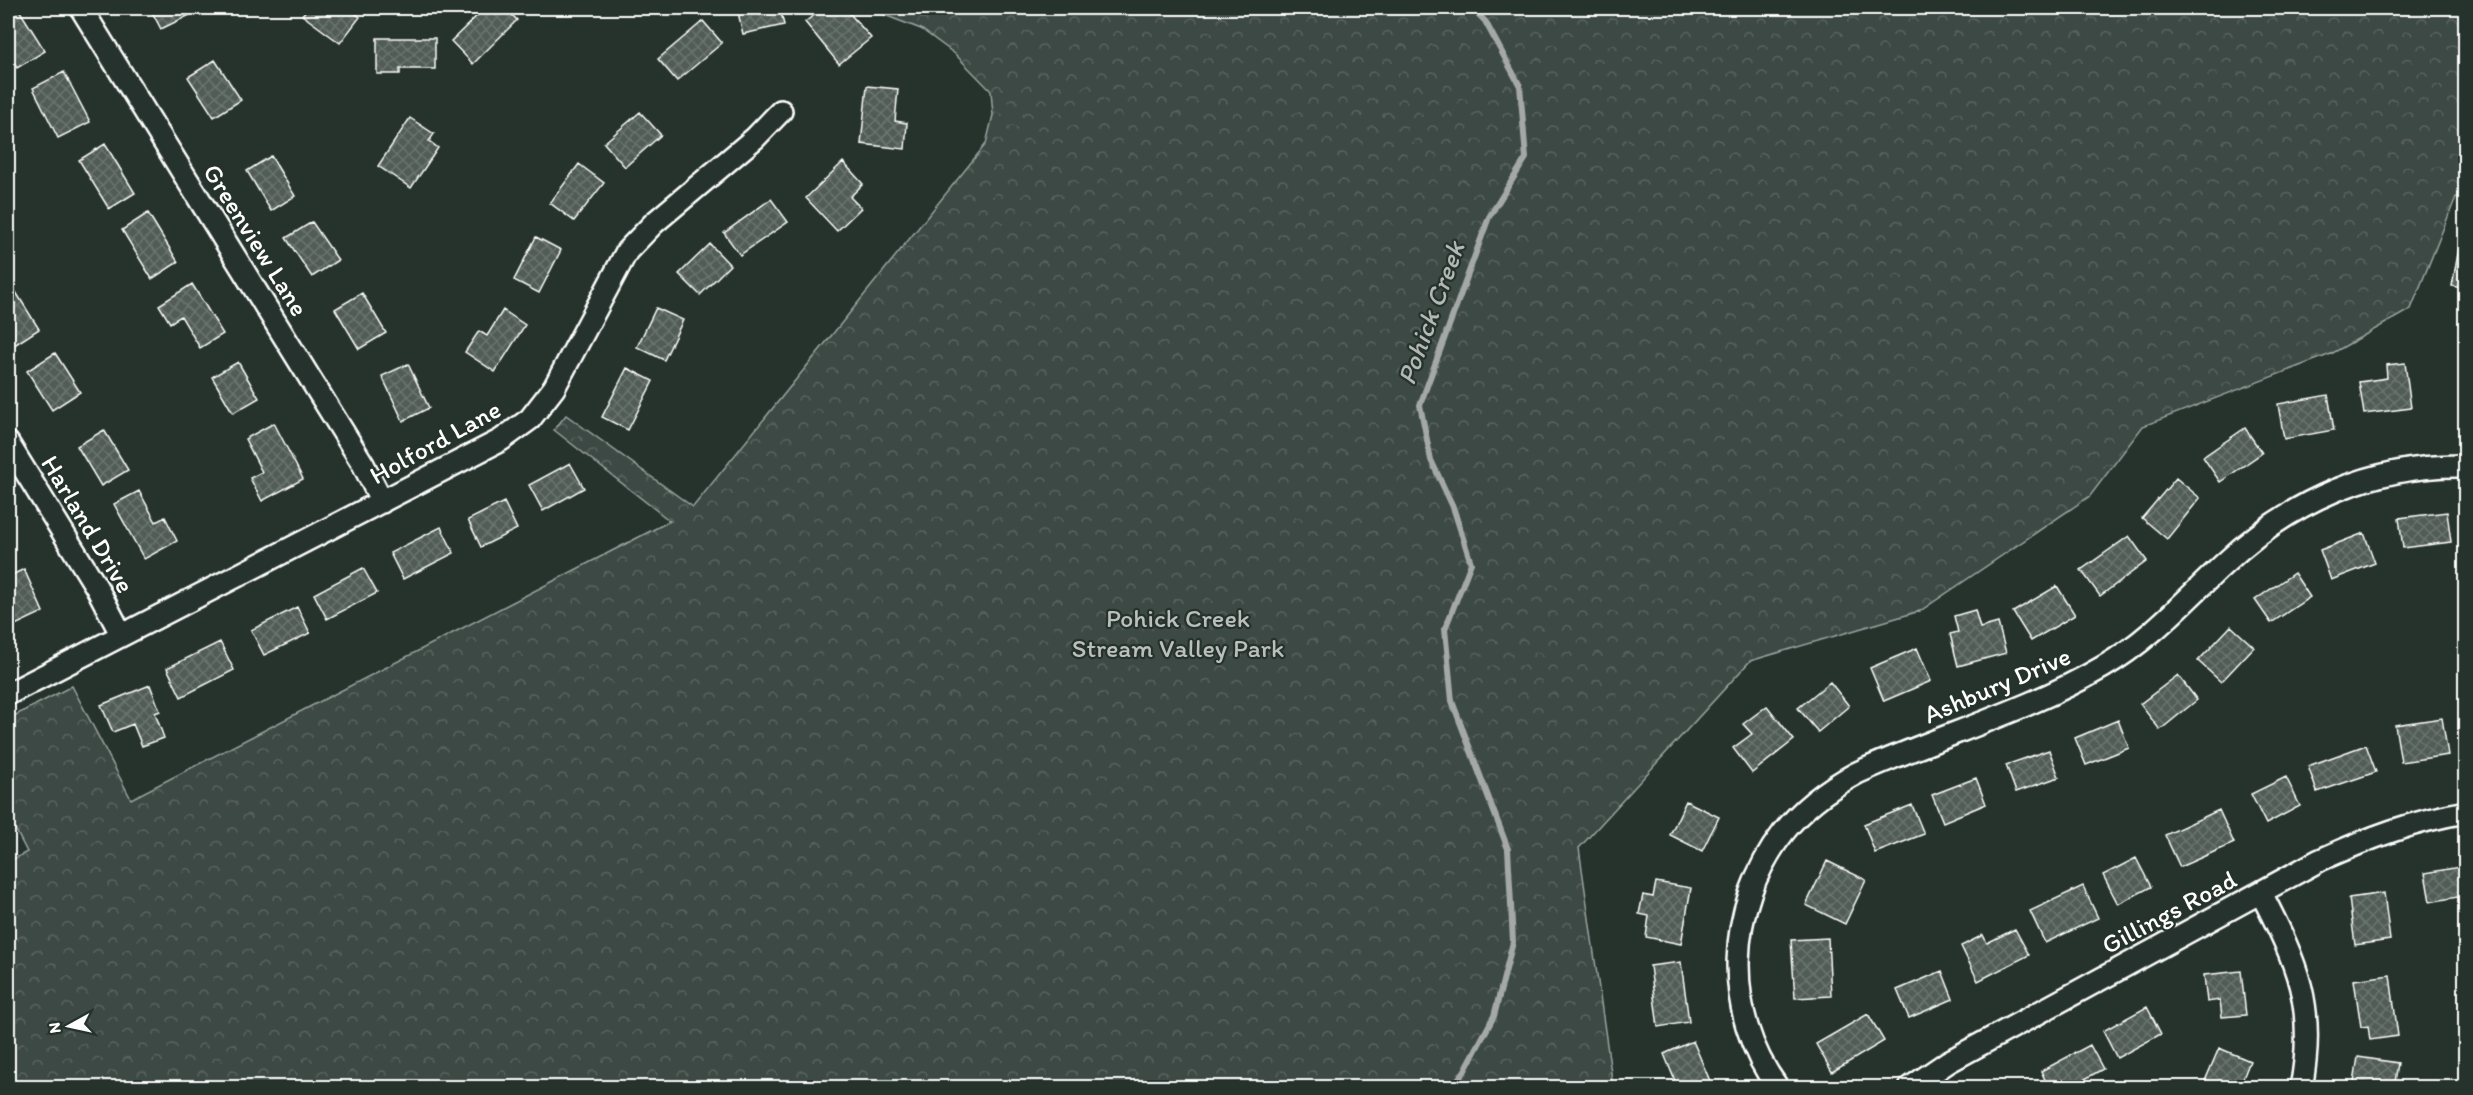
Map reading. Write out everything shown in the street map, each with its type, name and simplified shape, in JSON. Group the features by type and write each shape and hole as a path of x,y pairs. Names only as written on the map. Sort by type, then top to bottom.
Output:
{"street":[{"name":"Greenview Lane","path":"81,8 363,464 382,502"},
{"name":"Holford Lane","path":"8,694 501,440 530,419 554,388 627,251 654,223 755,138 781,111"},
{"name":"Harland Drive","path":"8,443 97,588 121,634"},
{"name":"Ashbury Drive","path":"1778,1088 1760,1058 1745,1018 1740,996 1738,954 1745,909 1760,870 1771,850 1799,815 1838,784 1857,773 2045,697 2106,666 2160,626 2225,562 2259,533 2304,504 2332,490 2378,475 2435,467 2466,466"},
{"name":"Gillings Road","path":"1910,1088 1948,1062 2320,860 2371,837 2425,819 2466,812"},
{"path":"2261,893 2289,948 2302,988 2307,1036 2306,1063 2301,1088"}],"green space":[{"name":"Pohick Creek Stream Valley Park","path":"866,8 2465,8 2465,199 2456,197 2411,309 2331,354 2143,426 2090,496 1920,611 1750,661 1579,848 1613,1087 8,1087 8,862 27,852 8,815 8,719 72,686 131,799 670,521 554,430 566,415 693,507 986,144 993,115 991,91 955,54 921,29"}],"building":[{"path":"8,8 18,8 45,51 17,68 8,52"},
{"path":"150,8 204,8 161,29"},
{"path":"308,8 348,8 360,17 340,43 302,15"},
{"path":"485,8 505,8 517,20 473,64 451,41"},
{"path":"737,8 780,8 784,25 743,34"},
{"path":"823,8 845,8 871,38 839,64 805,22"},
{"path":"703,21 722,43 677,81 658,59"},
{"path":"377,38 435,38 435,69 400,69 400,74 377,74"},
{"path":"215,60 241,100 214,117 188,77"},
{"path":"64,72 90,122 58,138 33,88"},
{"path":"867,86 898,89 895,121 907,123 905,149 861,144"},
{"path":"640,112 661,135 625,167 604,143"},
{"path":"410,118 434,134 429,141 438,148 411,188 378,166"},
{"path":"105,144 135,193 109,209 79,160"},
{"path":"271,156 295,196 271,211 247,171"},
{"path":"843,162 863,184 850,197 861,208 837,231 806,198"},
{"path":"579,164 604,183 574,221 550,203"},
{"path":"771,199 788,222 740,255 724,233"},
{"path":"148,213 178,262 152,279 122,230"},
{"path":"312,222 338,260 312,277 286,238"},
{"path":"536,237 561,250 539,293 514,280"},
{"path":"710,244 730,265 700,295 679,274"},
{"path":"2459,248 2466,249 2466,289 2452,286"},
{"path":"192,284 223,334 200,348 181,316 170,323 159,305"},
{"path":"14,289 39,329 13,346 8,339 8,293"},
{"path":"362,293 386,333 359,349 335,309"},
{"path":"656,308 683,320 664,360 637,347"},
{"path":"503,310 525,325 495,372 465,352 479,331 487,336"},
{"path":"55,353 80,392 52,410 27,371"},
{"path":"238,362 259,398 233,413 212,377"},
{"path":"2405,363 2411,408 2364,414 2359,382 2387,378 2386,365"},
{"path":"408,364 429,408 403,421 382,376"},
{"path":"627,368 653,381 628,430 602,417"},
{"path":"2328,395 2334,430 2284,439 2278,404"},
{"path":"274,423 303,479 262,501 250,478 262,472 245,439"},
{"path":"2245,428 2262,453 2220,482 2203,457"},
{"path":"104,430 128,470 101,486 77,446"},
{"path":"570,463 584,488 543,511 529,485"},
{"path":"2176,478 2200,498 2167,539 2142,518"},
{"path":"139,491 156,522 165,517 177,541 144,559 114,504"},
{"path":"504,502 517,529 481,547 468,520"},
{"path":"2447,512 2451,542 2403,548 2399,518"},
{"path":"441,527 454,553 403,579 390,553"},
{"path":"2364,533 2375,563 2331,580 2320,550"},
{"path":"2129,536 2147,561 2100,596 2081,570"},
{"path":"363,568 377,593 327,619 314,594"},
{"path":"24,569 43,612 13,626 8,615 8,577"},
{"path":"2294,573 2310,597 2271,623 2255,600"},
{"path":"2057,586 2075,615 2031,641 2013,612"},
{"path":"297,607 310,633 264,655 251,630"},
{"path":"1975,610 1980,628 1998,623 2006,653 1958,666 1950,634 1958,632 1954,616"},
{"path":"2231,626 2254,647 2221,682 2198,661"},
{"path":"220,642 234,670 181,697 167,668"},
{"path":"1917,648 1931,681 1884,701 1870,668"},
{"path":"2178,675 2197,700 2160,730 2140,704"},
{"path":"1830,682 1849,706 1818,732 1798,708"},
{"path":"150,685 160,711 155,713 164,738 142,746 133,724 113,732 101,705"},
{"path":"1767,706 1794,740 1752,773 1733,748 1752,734 1743,724"},
{"path":"2442,718 2448,755 2401,762 2395,725"},
{"path":"2118,720 2129,748 2086,765 2075,738"},
{"path":"2366,745 2376,772 2317,792 2308,766"},
{"path":"2049,750 2059,777 2016,792 2006,765"},
{"path":"2286,777 2300,806 2266,824 2251,794"},
{"path":"1976,778 1986,804 1943,822 1932,795"},
{"path":"1686,801 1719,817 1702,851 1670,835"},
{"path":"1912,805 1924,834 1875,853 1864,824"},
{"path":"2219,810 2234,843 2180,867 2165,835"},
{"path":"2136,858 2151,887 2118,904 2103,875"},
{"path":"1827,861 1866,880 1845,924 1806,905"},
{"path":"2466,866 2466,902 2463,896 2430,902 2425,873"},
{"path":"1656,882 1691,888 1681,944 1646,937 1649,916 1639,914 1643,895 1653,897"},
{"path":"2083,886 2098,918 2045,943 2030,911"},
{"path":"2384,893 2390,940 2355,945 2349,898"},
{"path":"2015,929 2029,955 1978,981 1961,946 1983,935 1987,943"},
{"path":"1828,938 1831,996 1795,998 1791,940"},
{"path":"1681,962 1689,1022 1658,1027 1650,966"},
{"path":"1942,971 1953,999 1909,1018 1897,990"},
{"path":"2241,971 2246,1015 2222,1017 2220,1000 2207,1002 2204,975"},
{"path":"2390,975 2398,1036 2370,1040 2368,1026 2361,1027 2354,980"},
{"path":"2147,1007 2161,1034 2117,1058 2103,1031"},
{"path":"1868,1014 1884,1041 1832,1072 1816,1044"},
{"path":"1693,1041 1713,1088 1678,1088 1664,1054"},
{"path":"2090,1045 2103,1069 2074,1085 2075,1088 2049,1088 2041,1071"},
{"path":"2219,1048 2250,1061 2239,1088 2202,1088"},
{"path":"2358,1057 2398,1063 2394,1088 2353,1088"}],"waterway":[{"name":"Pohick Creek","path":"1451,1088 1464,1072 1494,1016 1513,942 1508,849 1452,701 1445,629 1471,563 1453,507 1431,460 1420,405 1489,217 1526,158 1520,86 1485,21 1472,8"}]}
